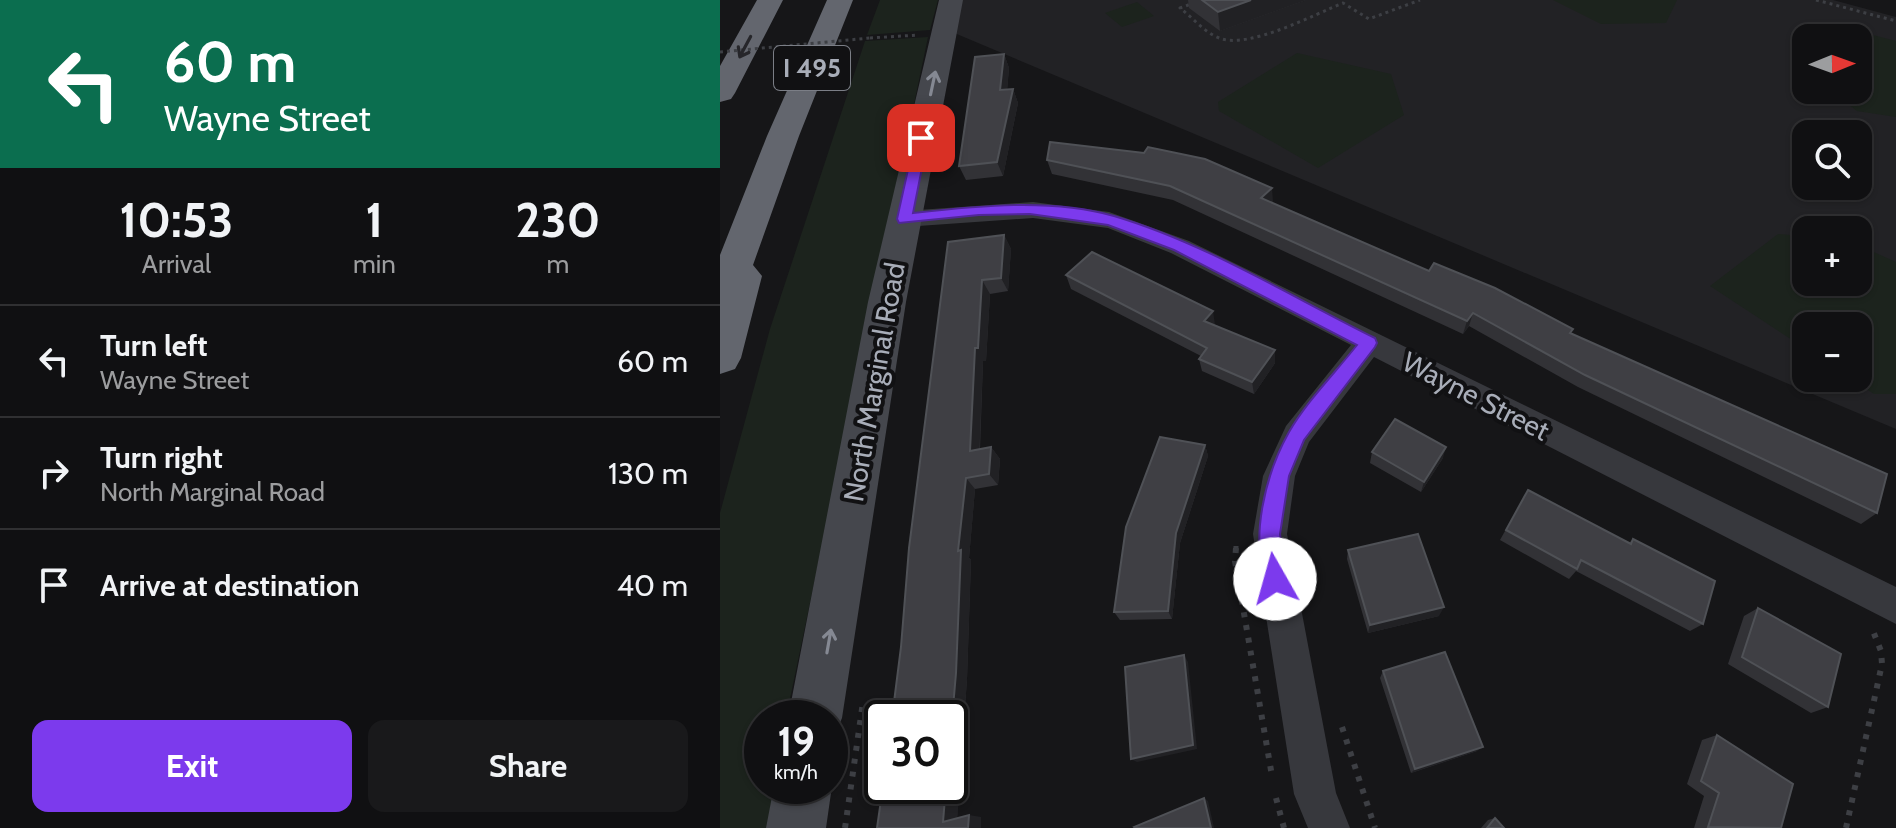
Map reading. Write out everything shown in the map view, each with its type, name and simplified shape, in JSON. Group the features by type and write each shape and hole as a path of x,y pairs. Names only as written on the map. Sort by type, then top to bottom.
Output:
{"highway":[{"name":"I 495","path":"720,93 770,0"},
{"name":"I 495","path":"720,304 783,136 840,0"},
{"path":"720,358 783,136"}],"main road":[{"name":"North Marginal Road","path":"818,700 904,219 951,0"},
{"path":"796,828 800,804"}],"street":[{"name":"Wayne Street","path":"904,219 979,210 1030,210 1110,220 1180,247 1896,606"},
{"path":"1329,828 1315,794 1270,534 1279,476 1297,435 1369,343"}],"path":[{"path":"1202,0 1180,8 1216,36 1232,41 1251,38 1343,3 1369,19 1420,0"},
{"path":"1816,0 1896,21"},
{"path":"720,52 927,34"},
{"path":"1237,530 1235,561 1284,828"},
{"path":"1846,828 1882,664 1875,633 1865,625"},
{"path":"845,828 865,688"},
{"path":"1339,714 1365,806 1375,828"}],"shaded area":[{"path":"880,0 938,0 930,30 867,35"},
{"path":"959,0 1833,0 1896,17 1896,429 1808,392 1872,392 1872,312 1792,312 1792,385 952,32"},
{"path":"1553,0 1677,0 1666,23 1601,24"},
{"path":"1137,2 1154,16 1122,27 1105,13"},
{"path":"1872,35 1896,41 1896,117 1857,111 1848,104 1872,104"},
{"path":"928,37 790,700 744,700 744,804 771,804 767,828 720,828 720,513 770,329 865,41"},
{"path":"1297,53 1391,74 1404,115 1318,168 1219,111 1218,102"},
{"path":"1778,234 1792,235 1792,296 1872,296 1872,251 1896,262 1896,394 1871,392 1872,312 1792,312 1792,340 1710,286"}],"building":[{"path":"1202,0 1251,0 1218,12"},
{"path":"1004,54 1000,90 1013,89 997,162 959,166 975,57"},
{"path":"1050,142 1144,153 1148,147 1205,159 1272,188 1261,198 1429,271 1434,263 1495,288 1573,329 1570,333 1887,474 1877,513 1585,375 1473,313 1467,321 1170,186 1047,160"},
{"path":"1004,235 1001,278 982,280 978,348 975,348 970,451 991,447 989,474 966,478 958,551 961,550 954,700 894,700 909,548 948,242"},
{"path":"1092,252 1213,311 1204,321 1275,350 1252,382 1199,359 1207,348 1066,275"},
{"path":"1395,419 1446,447 1424,482 1372,452"},
{"path":"1160,437 1205,445 1176,533 1168,611 1114,612 1126,527"},
{"path":"1528,490 1631,544 1633,539 1715,581 1703,624 1581,560 1577,569 1506,530"},
{"path":"1418,534 1444,607 1370,625 1348,550"},
{"path":"1758,608 1841,654 1828,707 1742,657"},
{"path":"1445,652 1483,747 1415,769 1383,671"},
{"path":"1184,655 1193,745 1131,759 1125,667"},
{"path":"1717,735 1793,784 1781,828 1708,827 1719,793 1701,781"},
{"path":"1204,798 1211,828 1134,827"},
{"path":"880,804 944,804 943,822 969,815 968,828 877,828"},
{"path":"1495,818 1504,828 1487,828"}],"route":[{"path":"921,138 904,219 979,210 1030,210 1110,220 1180,247 1369,343 1297,435 1279,476 1270,534 1275,579"}]}
